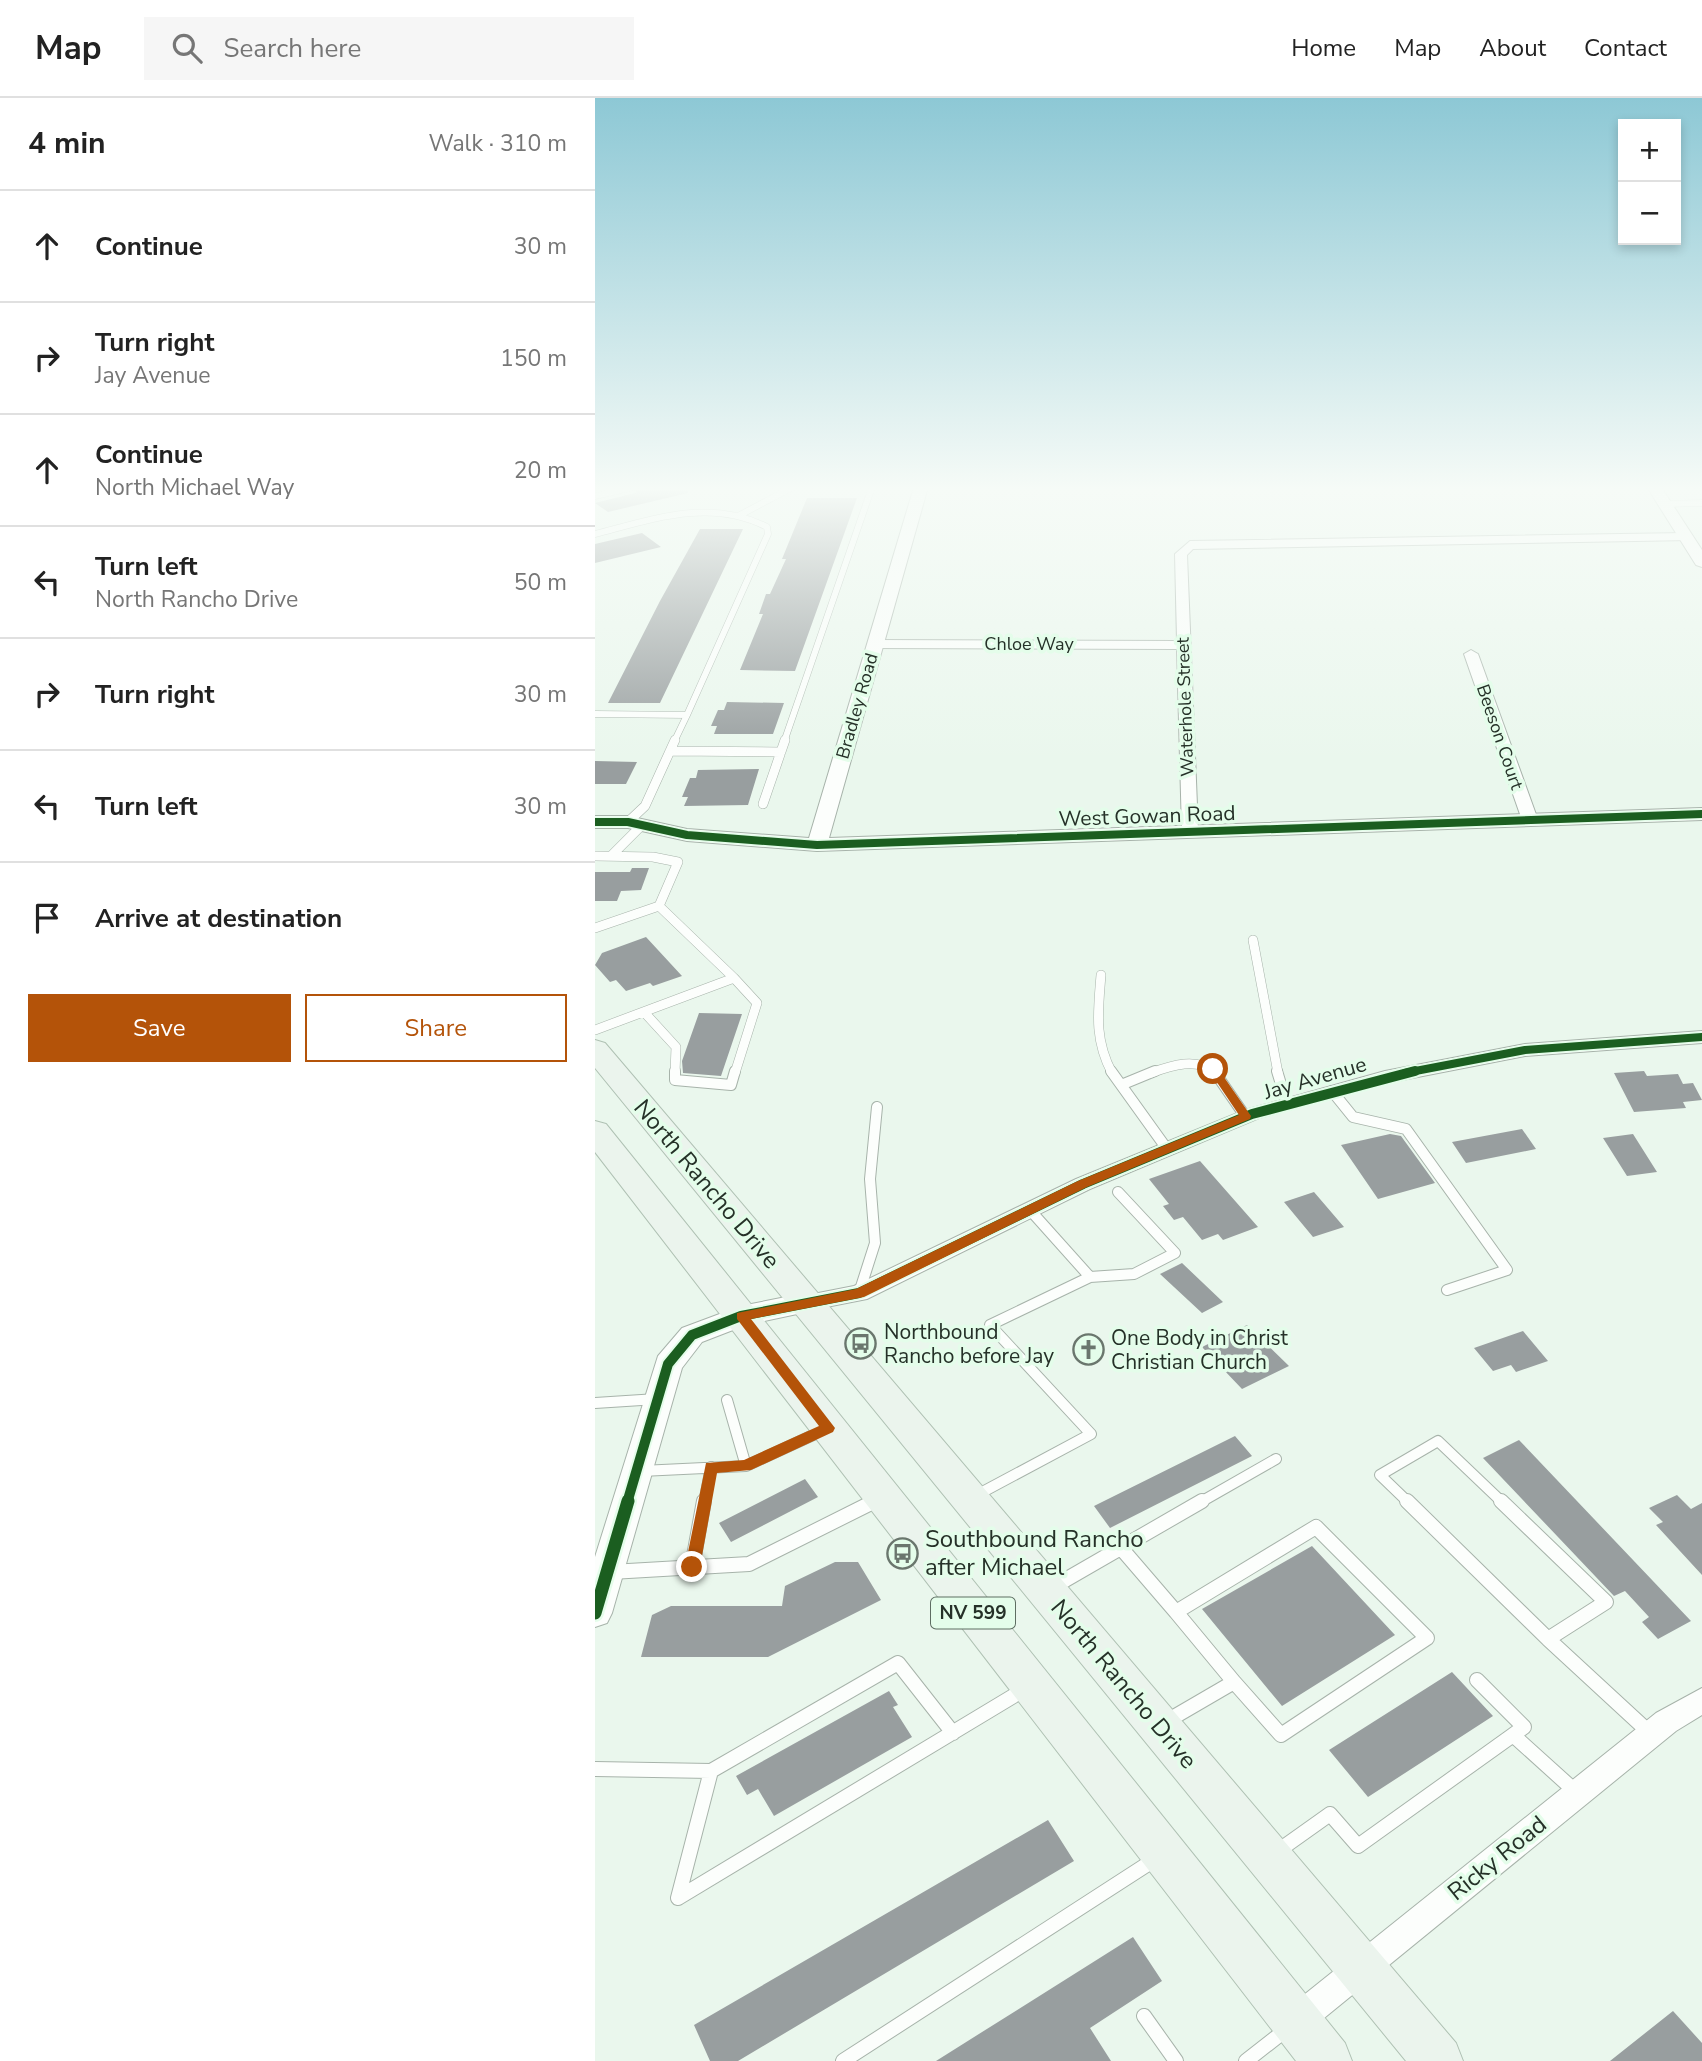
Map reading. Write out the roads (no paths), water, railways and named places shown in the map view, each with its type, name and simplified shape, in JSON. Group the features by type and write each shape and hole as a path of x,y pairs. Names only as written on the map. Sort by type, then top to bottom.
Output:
{"main road":[{"name":"North Rancho Drive","path":"595,1049 972,1498 1046,1591 1161,1725 1438,2061"},
{"name":"NV 599","path":"595,1131 1327,2061"}],"street":[{"name":"Bradley Road","path":"817,845 894,579"},
{"name":"Waterhole Street","path":"1182,579 1190,831"},
{"name":"Chloe Way","path":"875,644 1183,645"},
{"name":"Beeson Court","path":"1471,654 1530,820"},
{"name":"West Gowan Road","path":"595,811 620,815 635,823 687,835 817,845 1702,814"},
{"name":"West Gowan Road","path":"595,822 635,823"},
{"name":"Jay Avenue","path":"806,1303 859,1293 1083,1184 1245,1116 1385,1077 1525,1050 1702,1037"},
{"path":"599,1595 668,1364 692,1335 741,1316 806,1303"},
{"name":"Ricky Road","path":"1296,2021 1651,1735 1702,1700"}],"lane":[{"path":"611,856 645,806 748,579"},
{"path":"763,804 841,579"},
{"path":"595,714 687,715"},
{"path":"670,751 781,752"},
{"path":"595,856 653,857 678,862 659,906 595,928"},
{"path":"644,1012 676,1047 675,1080 731,1085 757,1003 659,906"},
{"path":"1253,940 1276,1068 1287,1104"},
{"path":"1101,975 1097,1030 1102,1055 1167,1149"},
{"path":"595,1030 734,978"},
{"path":"1121,1085 1181,1063 1196,1064 1213,1069 1245,1116"},
{"path":"1332,1091 1353,1117 1406,1129 1507,1270 1447,1290"},
{"path":"859,1293 875,1243 870,1180 877,1107"},
{"path":"972,1498 1091,1434 990,1325 1090,1277 1134,1274 1175,1253 1118,1192"},
{"path":"1030,1210 1090,1277"},
{"path":"595,1403 658,1399"},
{"path":"727,1400 746,1466"},
{"path":"637,1471 746,1466 828,1428"},
{"path":"1548,1639 1606,1602 1438,1441 1380,1475 1548,1639 1651,1735"},
{"path":"1046,1591 1276,1459"},
{"path":"692,1567 711,1467"},
{"path":"599,1595 692,1567 749,1564 882,1498"},
{"path":"1121,1548 1281,1735 1427,1638 1316,1527 1176,1612"},
{"path":"595,1769 711,1771 898,1663 953,1733"},
{"path":"1269,1857 1330,1814 1358,1846 1524,1727 1477,1680"},
{"path":"1161,1725 1234,1682"},
{"path":"711,1771 677,1898 1031,1685"},
{"path":"1513,1735 1577,1794"},
{"path":"843,2061 1165,1853"},
{"path":"1144,2016 1176,2061"},
{"path":"1246,2061 1296,2021"}],"place":[{"name":"Northbound Rancho before Jay","path":"861,1344"},
{"name":"One Body in Christ Christian Church","path":"1088,1350"},
{"name":"Southbound Rancho after Michael","path":"902,1553"}]}
